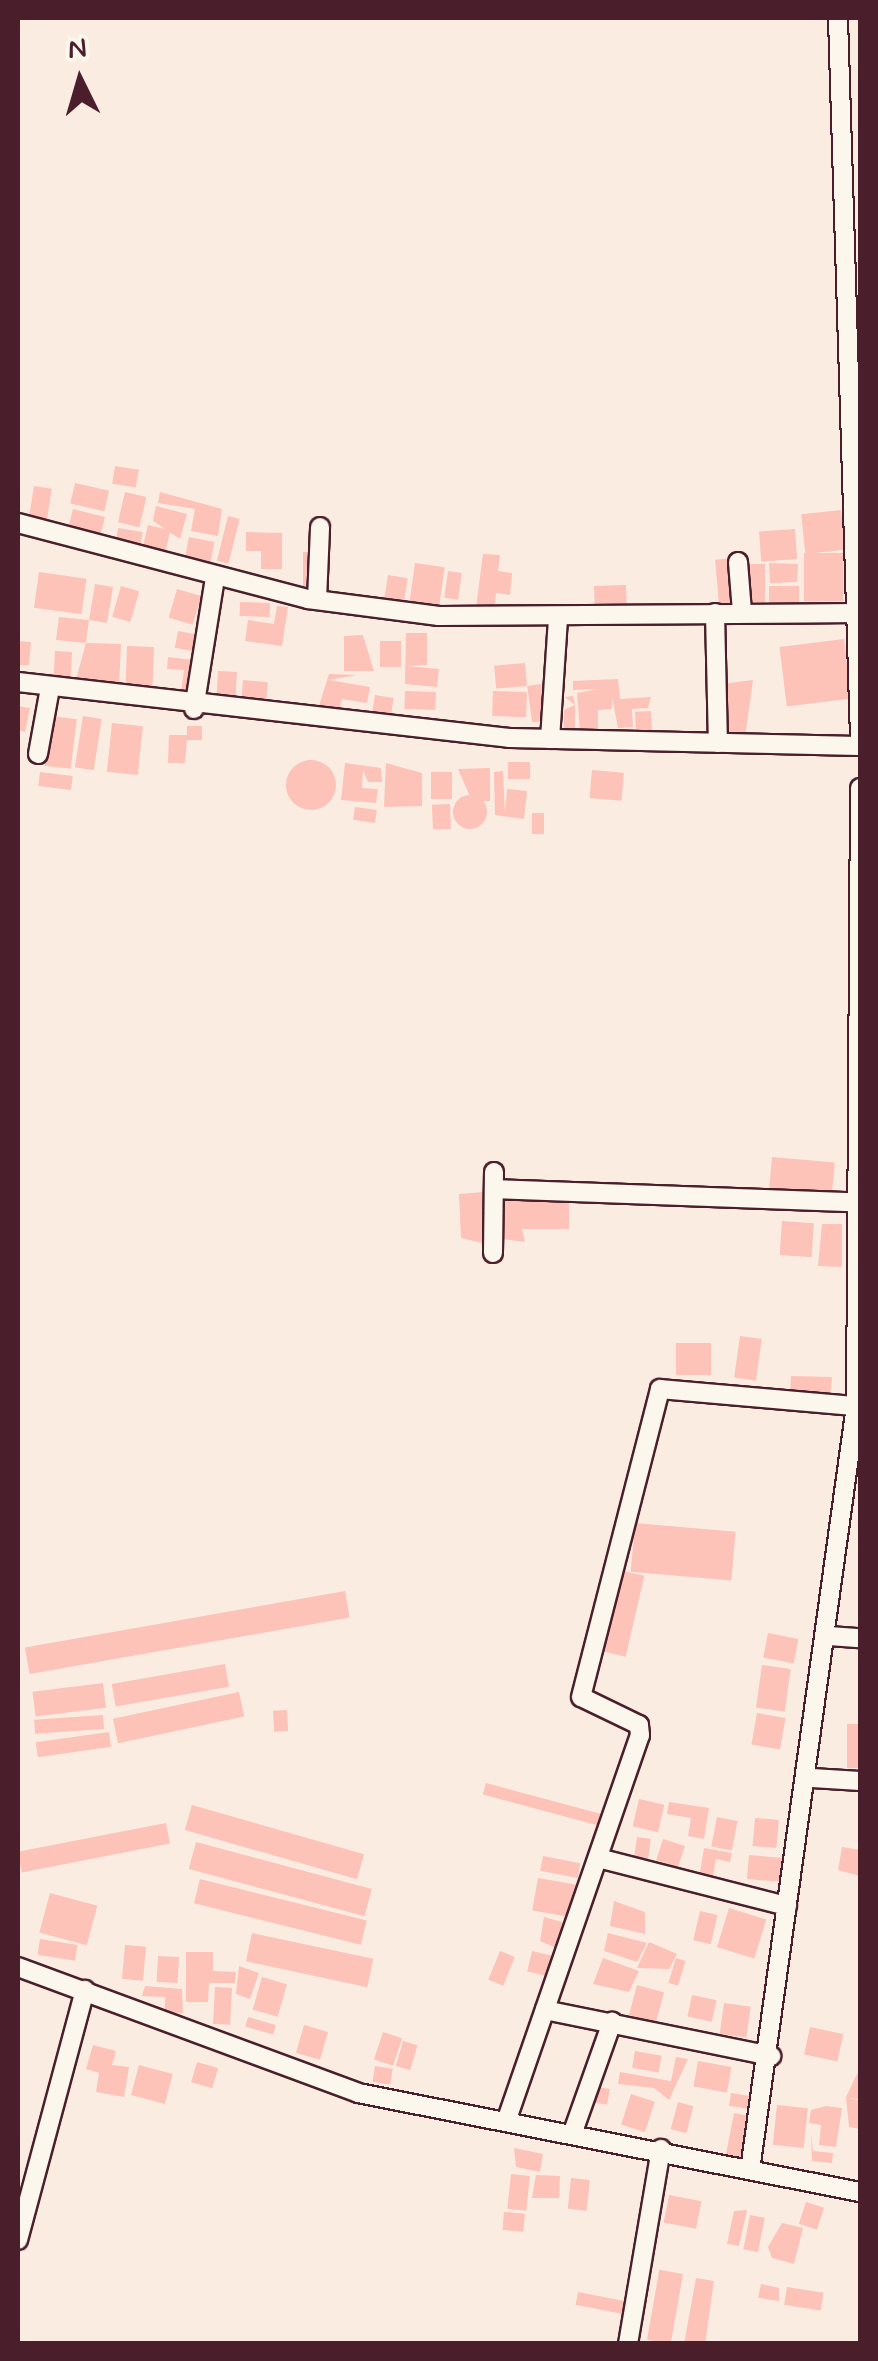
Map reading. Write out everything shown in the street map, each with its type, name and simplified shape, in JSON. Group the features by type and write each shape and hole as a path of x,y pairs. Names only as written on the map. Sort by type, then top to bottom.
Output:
{"street":[{"path":"838,18 860,737"},
{"path":"18,523 215,578 317,600 558,620 715,612 856,613"},
{"path":"317,600 320,527"},
{"path":"738,562 742,612"},
{"path":"194,709 215,578"},
{"path":"715,612 718,743"},
{"path":"550,740 558,620"},
{"path":"18,682 194,709 550,740 860,746"},
{"path":"38,754 50,688"},
{"path":"750,2170 771,2056 787,1906 812,1778 856,1406 860,788"},
{"path":"493,1253 494,1181 857,1202"},
{"path":"508,2116 641,1730 581,1697 660,1389 856,1406"},
{"path":"829,1636 860,1638"},
{"path":"812,1778 860,1781"},
{"path":"598,1858 787,1906"},
{"path":"18,1967 358,2093 574,2129 860,2192"},
{"path":"18,2240 85,1990"},
{"path":"545,2010 771,2056"},
{"path":"574,2129 612,2022"},
{"path":"628,2344 661,2149"}],"building":[{"path":"115,466 139,470 136,488 112,484"},
{"path":"75,483 109,491 104,511 70,503"},
{"path":"34,486 52,489 46,522 29,520"},
{"path":"125,492 146,497 139,527 118,522"},
{"path":"160,492 222,509 218,536 191,531 195,509 158,503"},
{"path":"156,506 187,514 180,539 153,521"},
{"path":"73,509 105,517 100,538 68,530"},
{"path":"841,510 845,550 805,554 801,514"},
{"path":"228,516 240,519 229,564 217,561"},
{"path":"148,525 170,530 164,557 142,552"},
{"path":"118,528 143,532 140,552 115,548"},
{"path":"795,529 797,559 761,561 759,532"},
{"path":"246,532 282,533 282,569 261,569 261,551 246,551"},
{"path":"189,537 215,542 210,564 185,559"},
{"path":"303,552 314,552 314,586 303,586"},
{"path":"804,553 843,553 843,601 804,601"},
{"path":"483,554 500,555 498,571 512,573 510,595 496,593 494,611 476,608"},
{"path":"735,558 739,607 719,609 715,560"},
{"path":"415,563 445,567 439,610 409,606"},
{"path":"769,563 798,564 797,582 770,583"},
{"path":"747,564 765,564 765,605 747,605"},
{"path":"448,571 462,573 458,600 444,598"},
{"path":"39,572 87,579 82,614 34,608"},
{"path":"388,575 408,578 403,606 384,603"},
{"path":"95,584 113,587 107,623 89,620"},
{"path":"626,585 627,609 595,610 594,586"},
{"path":"121,586 139,591 130,622 112,617"},
{"path":"769,586 799,586 799,608 769,608"},
{"path":"177,589 201,596 193,625 169,618"},
{"path":"240,602 270,603 269,617 240,616"},
{"path":"277,606 288,607 282,646 245,641 248,620 274,624"},
{"path":"59,617 89,620 86,643 56,640"},
{"path":"178,631 198,635 194,652 175,648"},
{"path":"406,633 427,633 427,665 407,666 439,669 437,687 405,684"},
{"path":"363,635 374,671 344,671 344,636"},
{"path":"844,639 851,699 787,706 779,647"},
{"path":"18,641 31,642 29,665 18,665"},
{"path":"380,641 401,641 401,667 380,667"},
{"path":"86,643 121,644 119,687 75,683"},
{"path":"127,646 154,647 152,690 125,689"},
{"path":"55,651 72,652 70,681 53,680"},
{"path":"168,657 193,660 190,694 181,693 184,670 167,669"},
{"path":"525,663 527,686 496,689 494,666"},
{"path":"218,671 237,672 235,706 216,705"},
{"path":"329,674 357,675 329,680 370,687 367,703 342,699 338,716 317,712"},
{"path":"618,679 620,699 651,697 648,708 632,709 633,727 618,728 612,697 612,709 598,710 598,730 580,731 577,693 598,689 573,690 573,681"},
{"path":"243,680 268,682 266,701 241,699"},
{"path":"753,680 745,738 723,739 722,684"},
{"path":"541,684 546,721 532,723 527,686"},
{"path":"405,691 436,692 435,710 404,709"},
{"path":"493,691 527,692 526,717 492,716"},
{"path":"375,695 394,698 391,717 372,714"},
{"path":"575,705 575,735 564,735 564,710"},
{"path":"18,706 30,708 25,732 18,730"},
{"path":"651,711 652,733 636,734 635,712"},
{"path":"51,716 77,719 71,769 45,766"},
{"path":"83,716 102,719 94,770 75,767"},
{"path":"112,723 143,726 138,775 107,772"},
{"path":"187,726 202,726 202,740 187,740 185,763 168,763 169,735 187,735"},
{"path":"311,760 329,767 336,785 329,803 311,810 293,803 286,785 293,767"},
{"path":"508,762 530,762 530,779 508,779"},
{"path":"345,763 381,768 382,782 368,782 363,770 362,788 378,789 376,803 341,800"},
{"path":"386,763 422,773 422,806 384,807"},
{"path":"490,768 490,801 472,801 458,769"},
{"path":"592,770 624,773 621,801 590,798"},
{"path":"503,771 505,814 507,789 527,791 524,819 495,815 494,772"},
{"path":"40,772 73,776 71,790 38,786"},
{"path":"431,772 452,772 452,799 431,799"},
{"path":"470,795 482,800 487,812 482,824 470,829 458,824 453,812 458,800"},
{"path":"450,804 451,829 433,830 432,805"},
{"path":"355,807 377,810 375,823 353,820"},
{"path":"532,813 544,813 544,834 532,834"},
{"path":"772,1157 835,1162 832,1196 769,1191"},
{"path":"483,1192 486,1244 461,1238 459,1194"},
{"path":"495,1199 569,1199 569,1229 522,1229 525,1242 495,1238"},
{"path":"782,1221 814,1223 812,1257 780,1255"},
{"path":"822,1224 842,1224 842,1267 818,1266"},
{"path":"740,1336 762,1339 756,1381 734,1378"},
{"path":"676,1343 711,1343 711,1375 676,1375"},
{"path":"791,1376 832,1377 830,1398 790,1394"},
{"path":"635,1523 736,1532 731,1581 631,1572"},
{"path":"619,1570 644,1576 626,1657 600,1651"},
{"path":"345,1591 350,1618 30,1674 25,1647"},
{"path":"768,1633 798,1639 794,1663 763,1658"},
{"path":"225,1664 229,1687 116,1707 112,1684"},
{"path":"762,1665 791,1669 785,1712 756,1708"},
{"path":"103,1683 106,1708 36,1716 33,1692"},
{"path":"239,1692 244,1716 118,1743 113,1719"},
{"path":"287,1710 288,1731 274,1732 273,1711"},
{"path":"757,1713 786,1718 780,1750 751,1745"},
{"path":"103,1715 104,1729 35,1734 34,1720"},
{"path":"847,1724 860,1724 860,1768 847,1768"},
{"path":"109,1732 111,1747 38,1757 36,1742"},
{"path":"486,1783 613,1817 609,1828 483,1795"},
{"path":"639,1799 664,1805 658,1832 633,1826"},
{"path":"669,1802 709,1808 704,1839 688,1836 691,1818 667,1814"},
{"path":"192,1805 364,1854 357,1879 185,1830"},
{"path":"717,1817 738,1821 732,1850 711,1846"},
{"path":"755,1818 779,1820 776,1848 753,1846"},
{"path":"166,1823 170,1844 22,1872 18,1852"},
{"path":"637,1837 651,1839 648,1860 634,1858"},
{"path":"663,1839 685,1846 678,1867 656,1860"},
{"path":"196,1842 372,1889 365,1916 189,1869"},
{"path":"842,1847 860,1850 860,1876 838,1870"},
{"path":"704,1848 732,1853 730,1862 716,1859 713,1876 700,1873"},
{"path":"749,1855 783,1858 781,1882 747,1879"},
{"path":"543,1856 580,1863 577,1878 540,1871"},
{"path":"538,1878 578,1885 573,1918 532,1910"},
{"path":"200,1879 367,1921 361,1945 194,1903"},
{"path":"50,1893 97,1906 87,1945 39,1933"},
{"path":"614,1901 645,1912 645,1934 610,1926"},
{"path":"729,1908 766,1919 754,1959 717,1947"},
{"path":"700,1911 718,1915 711,1944 693,1940"},
{"path":"544,1917 569,1924 559,1949 540,1941"},
{"path":"252,1933 373,1959 367,1987 246,1961"},
{"path":"608,1933 647,1943 637,1962 604,1951"},
{"path":"40,1939 78,1945 75,1961 37,1955"},
{"path":"649,1942 677,1954 669,1969 637,1968"},
{"path":"125,1945 146,1947 143,1981 122,1979"},
{"path":"500,1951 515,1957 503,1986 488,1980"},
{"path":"532,1951 553,1956 549,1976 527,1971"},
{"path":"186,1952 213,1952 213,1971 236,1972 235,1983 209,1983 208,2002 186,2002"},
{"path":"158,1956 179,1957 178,1983 157,1982"},
{"path":"603,1958 639,1971 629,1992 593,1984"},
{"path":"676,1958 686,1961 678,1986 668,1983"},
{"path":"239,1966 259,1973 250,1999 236,1994"},
{"path":"262,1977 287,1984 278,2017 253,2010"},
{"path":"637,1985 664,1992 656,2022 629,2015"},
{"path":"145,1986 182,1989 183,2013 165,2013 165,1997 142,1996"},
{"path":"215,1987 232,1988 230,2025 213,2024"},
{"path":"692,1995 716,2000 712,2022 687,2017"},
{"path":"724,2003 751,2007 746,2037 720,2034"},
{"path":"248,2017 276,2025 273,2035 245,2027"},
{"path":"304,2025 328,2032 320,2060 296,2053"},
{"path":"810,2027 843,2034 837,2061 804,2054"},
{"path":"383,2032 402,2038 393,2066 374,2060"},
{"path":"403,2041 417,2045 410,2070 396,2066"},
{"path":"93,2045 116,2051 112,2065 129,2067 124,2097 96,2092 99,2073 86,2069"},
{"path":"635,2051 662,2056 659,2072 632,2068"},
{"path":"676,2057 688,2059 669,2100 654,2088 618,2084 620,2072 671,2081"},
{"path":"698,2061 731,2067 727,2093 693,2087"},
{"path":"197,2062 218,2068 212,2088 191,2082"},
{"path":"139,2065 173,2074 165,2104 131,2095"},
{"path":"375,2066 393,2069 390,2085 372,2082"},
{"path":"860,2068 860,2100 846,2097"},
{"path":"591,2086 610,2089 607,2105 588,2102"},
{"path":"731,2093 751,2096 749,2109 729,2106"},
{"path":"631,2094 655,2102 645,2132 621,2124"},
{"path":"846,2097 860,2101 860,2129 849,2127"},
{"path":"678,2102 693,2106 686,2133 671,2129"},
{"path":"777,2105 808,2108 804,2148 773,2145"},
{"path":"826,2106 842,2108 836,2147 819,2145 821,2125 809,2123 811,2110"},
{"path":"734,2113 750,2116 741,2159 726,2156"},
{"path":"811,2133 813,2151 833,2153 832,2163 812,2161"},
{"path":"514,2148 543,2154 540,2172 516,2167"},
{"path":"511,2174 530,2176 526,2211 507,2209"},
{"path":"536,2175 560,2176 559,2198 532,2198"},
{"path":"571,2178 590,2180 587,2211 568,2209"},
{"path":"669,2195 701,2201 696,2229 664,2222"},
{"path":"806,2202 824,2208 817,2230 799,2224"},
{"path":"747,2210 739,2246 727,2244 734,2211"},
{"path":"504,2212 525,2214 523,2232 502,2230"},
{"path":"750,2215 765,2218 758,2252 743,2249"},
{"path":"782,2223 803,2228 794,2264 772,2258 768,2247"},
{"path":"659,2270 683,2274 671,2344 647,2340"},
{"path":"696,2278 714,2281 705,2344 684,2344"},
{"path":"761,2284 779,2288 779,2301 758,2298"},
{"path":"787,2287 824,2293 821,2311 784,2305"},
{"path":"578,2292 633,2303 630,2315 576,2305"}]}
